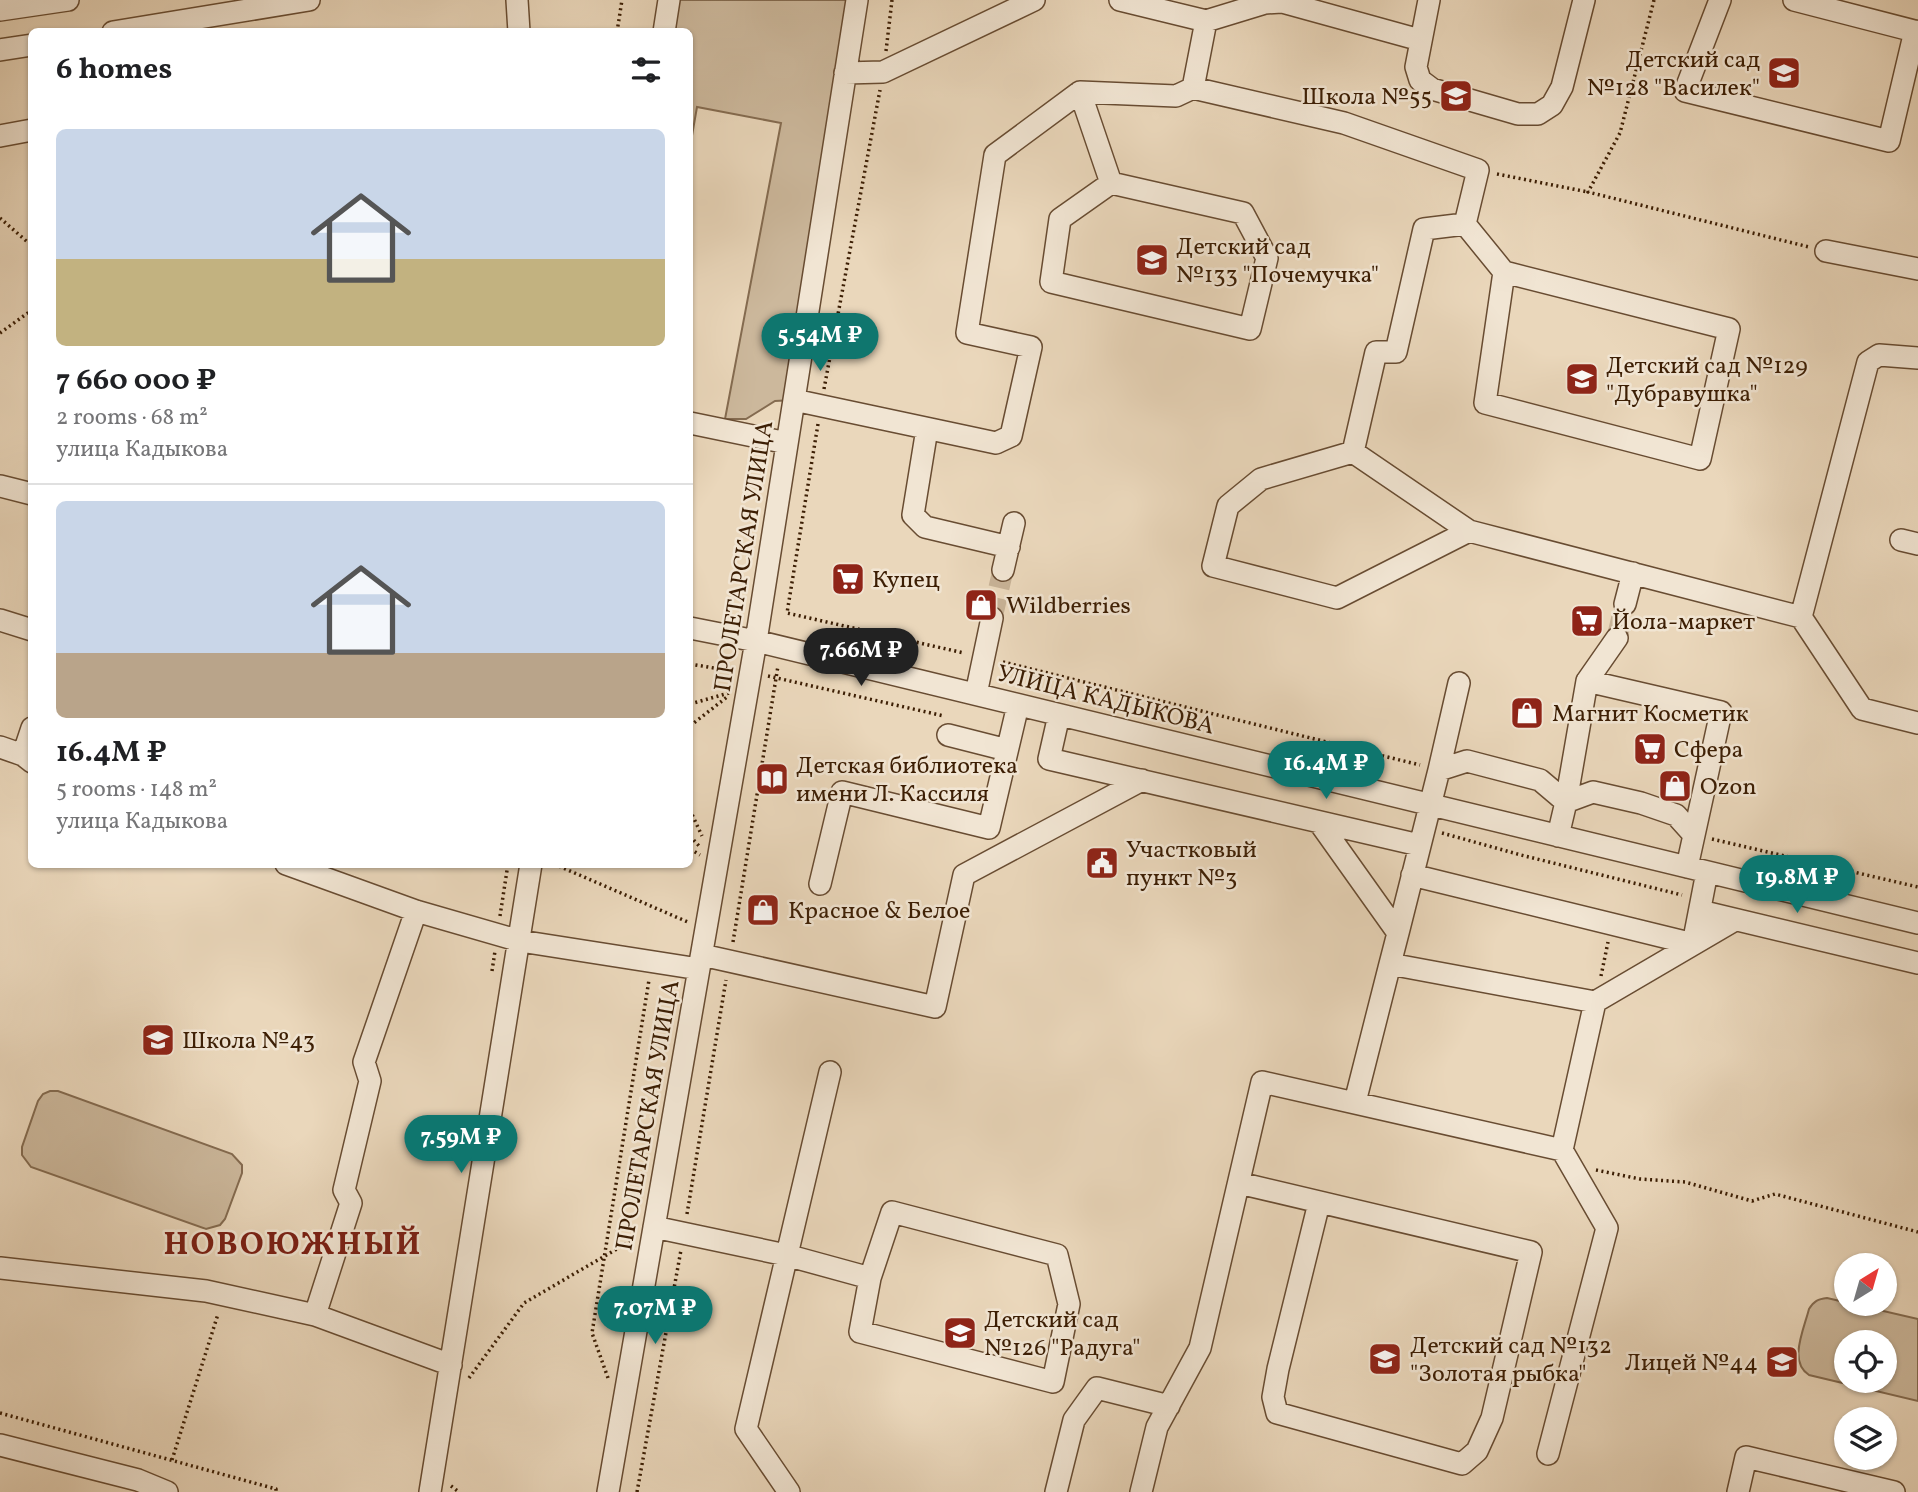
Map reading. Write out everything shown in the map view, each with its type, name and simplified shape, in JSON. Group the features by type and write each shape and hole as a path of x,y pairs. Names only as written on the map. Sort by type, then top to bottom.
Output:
{"street":[{"path":"0,10 68,0"},
{"path":"138,28 309,0"},
{"path":"517,0 519,28"},
{"path":"665,28 669,0"},
{"name":"ПРОЛЕТАРСКАЯ УЛИЦА","path":"608,1492 757,641 857,0"},
{"path":"845,74 883,72 1034,0"},
{"path":"1120,0 1206,21 1265,3 1282,2 1420,40"},
{"path":"1429,0 1416,67 1420,80 1432,89 1518,114 1538,114 1552,104 1562,87 1584,0"},
{"path":"1720,0 1685,91 1889,141 1916,32 1794,0"},
{"path":"1193,88 1206,21"},
{"path":"0,50 28,46"},
{"path":"794,400 996,443 1011,436 1031,347 967,333 995,155 1080,92 1176,96 1193,88 1344,123 1478,170 1465,224"},
{"path":"1080,92 1111,183"},
{"path":"0,136 28,131"},
{"path":"1111,183 1243,213 1267,258 1250,329 1051,282 1060,219 1111,183"},
{"path":"1465,224 1504,272 1728,329 1700,459 1485,403 1504,272"},
{"path":"1353,452 1376,352 1396,352 1424,229 1465,224"},
{"path":"1826,251 1918,269"},
{"path":"1801,617 1868,362 1878,355 1918,358"},
{"path":"693,424 788,443"},
{"path":"927,429 914,515 925,527 1009,547"},
{"path":"1353,452 1469,531 1801,617 1862,709 1918,723"},
{"path":"1353,452 1261,480 1228,506 1213,566 1337,598 1469,531"},
{"path":"0,486 28,493"},
{"path":"1003,570 1014,523"},
{"path":"1625,604 1633,573"},
{"path":"976,694 992,618"},
{"path":"0,620 28,629"},
{"name":"УЛИЦА КАДЫКОВА","path":"693,629 782,647 1918,923"},
{"path":"1558,836 1587,681 1617,638"},
{"path":"1587,681 1721,712 1694,835 1700,911 1693,944"},
{"path":"1355,1102 1459,683"},
{"path":"820,884 842,792 989,828 1018,705"},
{"path":"1059,715 1049,759 1419,845"},
{"path":"948,735 1007,750"},
{"path":"0,747 27,759"},
{"path":"1439,770 1467,761 1540,780 1566,802"},
{"path":"297,868 416,911 520,942 652,961 730,961 935,1007 964,875 1142,780"},
{"path":"1566,802 1593,792 1641,803 1676,815 1694,835"},
{"path":"1319,822 1398,933"},
{"path":"430,1492 530,868"},
{"path":"1412,875 1693,944"},
{"path":"316,1315 351,1203 344,1190 370,1081 364,1062 416,911"},
{"path":"1700,911 1918,962"},
{"path":"1390,964 1595,1002 1735,920"},
{"path":"1548,1454 1607,1228 1566,1157 1595,1002"},
{"path":"789,1492 746,1429 830,1072"},
{"path":"1140,1492 1157,1427 1200,1348 1262,1082 1355,1102 1566,1157"},
{"path":"1239,1183 1531,1252 1492,1418 1477,1451 1462,1464 1277,1413 1273,1397 1278,1369 1319,1203"},
{"path":"892,1212 1057,1255 1069,1304 1053,1382 860,1332 870,1278 892,1212"},
{"path":"654,1227 786,1255 870,1278"},
{"path":"2,1273 206,1291 316,1315 451,1365"},
{"path":"1056,1492 1074,1420 1097,1388 1168,1406"},
{"path":"0,1445 138,1480 167,1492"},
{"path":"1738,1492 1746,1457 1894,1492"}],"path":[{"path":"618,28 622,0"},
{"path":"637,1492 684,1233 821,406 883,72 892,0"},
{"path":"1588,192 1620,133 1654,0"},
{"path":"1478,170 1588,192 1826,251"},
{"path":"0,218 28,242"},
{"path":"0,333 28,313"},
{"path":"787,613 984,657 1439,770"},
{"path":"693,664 751,674"},
{"path":"693,703 734,691 693,724"},
{"path":"1694,835 1918,887"},
{"path":"563,868 706,930"},
{"path":"1595,1002 1612,924"},
{"path":"609,1381 592,1333 652,961"},
{"path":"1566,1157 1640,1179 1685,1182 1752,1201 1775,1194 1918,1232"},
{"path":"461,1388 524,1303 654,1227"},
{"path":"172,1460 224,1295"},
{"path":"0,1413 276,1489 276,1492"},
{"path":"451,1486 459,1492"}],"shaded area":[{"path":"670,0 857,0 794,400 775,401 746,419 725,419 781,123 697,107 693,130 693,28 666,28"},
{"path":"58,1091 232,1154 242,1165 242,1173 225,1219 220,1225 206,1229 31,1167 22,1155 22,1147 38,1101 43,1094"},
{"path":"1827,1298 1834,1300 1834,1316 1897,1314 1918,1319 1918,1401 1884,1393 1897,1393 1897,1330 1834,1330 1834,1381 1809,1375 1799,1362 1798,1354 1809,1309 1816,1301"}],"tunnel":[{"path":"992,618 1003,570"},
{"path":"1617,638 1625,604"}],"place":[{"name":"Детский сад №128 \"Василек\"","path":"1784,73"},
{"name":"Школа №55","path":"1456,96"},
{"name":"Детский сад №133 \"Почемучка\"","path":"1152,260"},
{"name":"Детский сад №129 \"Дубравушка\"","path":"1582,379"},
{"name":"Купец","path":"848,579"},
{"name":"Wildberries","path":"981,605"},
{"name":"Йола-маркет","path":"1587,621"},
{"name":"Магнит Косметик","path":"1527,713"},
{"name":"Сфера","path":"1650,749"},
{"name":"Детская библиотека имени Л. Кассиля","path":"772,779"},
{"name":"Ozon","path":"1675,786"},
{"name":"Участковый пункт №3","path":"1102,863"},
{"name":"Красное & Белое","path":"763,910"},
{"name":"Школа №43","path":"158,1040"},
{"name":"Детский сад №126 \"Радуга\"","path":"960,1333"},
{"name":"Детский сад №132 \"Золотая рыбка\"","path":"1385,1359"},
{"name":"Лицей №44","path":"1782,1362"}],"district":[{"name":"НОВОЮЖНЫЙ","path":"293,1243"}]}
